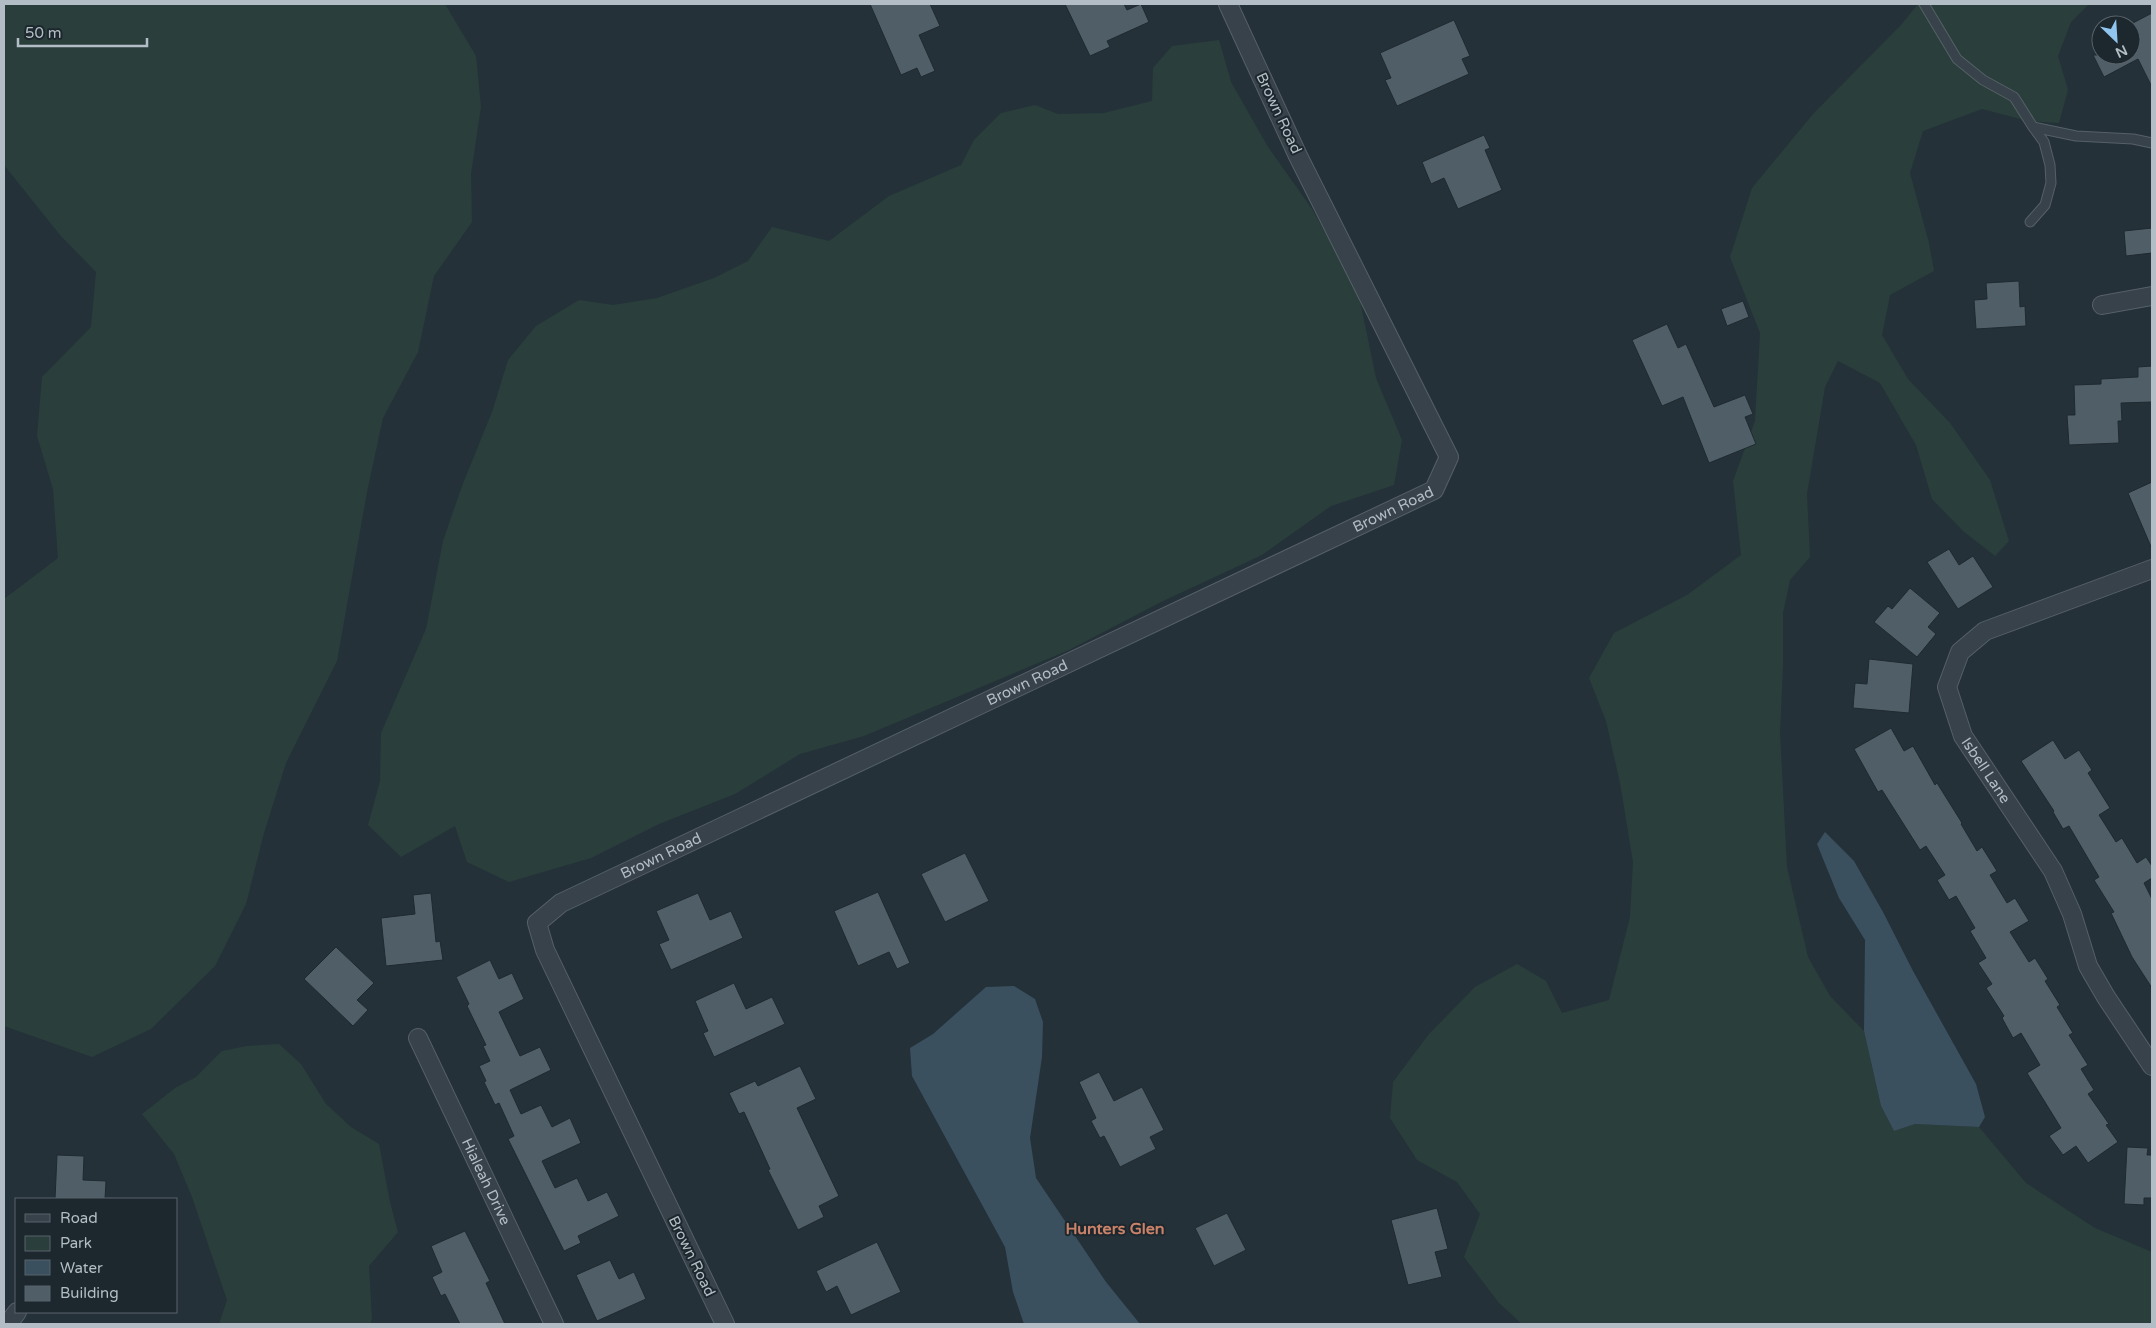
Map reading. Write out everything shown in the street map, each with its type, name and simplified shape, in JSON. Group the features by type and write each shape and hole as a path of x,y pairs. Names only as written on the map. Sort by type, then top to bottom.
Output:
{"street":[{"name":"Brown Road","path":"725,1324 545,950 538,923 561,903 1434,490 1449,457 1298,156 1228,4"},
{"path":"2102,306 2152,296"},
{"name":"Isbell Lane","path":"2152,569 1985,631 1960,652 1947,687 1963,736 2054,871 2072,914 2088,966 2106,997 2152,1066"},
{"name":"Hialeah Drive","path":"418,1038 554,1324"},
{"path":"8,1324 17,1313"}],"lane":[{"path":"1924,4 1957,60 1983,80 2014,97 2044,142 2050,165 2051,183 2045,205 2030,222"},
{"path":"2033,126 2076,136 2133,139 2152,143"}],"green space":[{"path":"4,4 445,4 476,56 481,107 471,174 472,222 434,276 418,352 383,418 367,492 337,661 286,763 264,833 246,904 215,966 151,1029 92,1057 4,1026 4,599 58,558 53,489 37,436 42,377 91,327 96,272 60,235 4,165"},
{"path":"1918,4 2089,4 2071,22 2058,56 2068,90 2059,123 2028,121 1982,109 1923,131 1910,173 1929,243 1934,271 1890,295 1882,335 1908,379 1950,423 1990,480 2009,541 1995,556 1963,531 1932,499 1916,445 1880,383 1838,361 1825,387 1807,494 1810,557 1790,580 1783,613 1780,733 1787,867 1808,957 1830,996 1864,1031 1881,1106 1894,1131 1915,1124 1979,1127 2026,1183 2095,1228 2152,1252 2152,1324 1522,1324 1499,1303 1464,1257 1480,1214 1457,1182 1417,1160 1390,1118 1393,1082 1429,1034 1475,987 1517,964 1546,981 1562,1013 1609,1000 1630,917 1633,862 1620,783 1606,721 1589,678 1614,633 1687,595 1741,555 1733,481 1755,421 1760,333 1730,257 1752,188 1813,114 1901,25"},
{"path":"1219,40 1231,82 1268,147 1312,209 1358,291 1376,378 1402,440 1394,485 1331,506 1262,555 1161,602 1069,650 864,736 800,754 735,794 659,824 591,858 509,882 467,862 455,826 401,857 368,825 380,781 381,733 426,629 443,541 462,486 492,412 508,360 536,326 579,300 613,305 657,298 714,278 748,261 772,227 829,241 889,196 961,165 974,140 1001,113 1035,105 1058,114 1104,113 1152,101 1153,68 1172,46"},
{"path":"279,1044 301,1064 326,1104 351,1127 379,1144 398,1232 369,1266 372,1319 370,1324 219,1324 227,1300 192,1197 174,1154 142,1114 175,1088 196,1077 222,1051 247,1046"}],"water":[{"path":"1825,832 1854,861 1976,1084 1985,1117 1979,1127 1915,1124 1894,1131 1881,1106 1864,1031 1865,940 1839,898 1817,844"},
{"path":"1014,986 1035,999 1043,1022 1042,1057 1030,1138 1036,1178 1106,1282 1140,1324 1024,1324 1013,1292 1005,1247 912,1076 910,1048 933,1034 986,987"}],"building":[{"path":"870,4 930,4 940,26 919,35 935,71 921,77 917,68 901,75"},
{"path":"1065,4 1124,4 1127,10 1141,4 1149,22 1107,41 1110,47 1090,56"},
{"path":"2152,13 2152,87 2141,65 2141,19"},
{"path":"1454,20 1470,56 1462,59 1469,74 1397,106 1385,80 1391,78 1380,53"},
{"path":"2098,65 2127,65 2104,77"},
{"path":"1484,135 1490,148 1485,150 1502,190 1458,209 1444,178 1431,184 1422,162"},
{"path":"2152,228 2152,253 2126,256 2124,231"},
{"path":"2019,281 2020,307 2025,306 2026,326 1976,329 1974,300 1987,299 1986,283"},
{"path":"1743,301 1749,317 1727,326 1721,309"},
{"path":"1667,324 1678,348 1686,344 1714,407 1745,395 1753,414 1745,417 1756,444 1709,463 1683,397 1662,406 1632,340"},
{"path":"2152,366 2152,402 2121,403 2122,421 2118,421 2119,443 2069,445 2067,415 2075,415 2074,385 2101,384 2101,379 2138,377 2138,367"},
{"path":"2152,482 2152,549 2128,493"},
{"path":"1949,549 1959,565 1973,556 1993,587 1958,609 1927,562"},
{"path":"1910,588 1940,613 1928,627 1936,634 1917,657 1874,622 1888,606 1892,609"},
{"path":"1869,659 1913,664 1909,713 1853,708 1855,683 1867,684"},
{"path":"1891,728 1904,751 1913,746 1935,785 1937,783 1962,823 1977,851 1982,847 1997,871 1990,875 2007,903 2015,898 2029,921 2010,932 2029,962 2035,958 2048,979 2045,981 2060,1005 2057,1007 2073,1033 2069,1035 2088,1065 2081,1069 2094,1090 2088,1094 2109,1124 2106,1125 2118,1142 2088,1163 2076,1146 2063,1155 2049,1136 2061,1128 2027,1073 2040,1065 2021,1033 2013,1038 2002,1018 2004,1016 1986,988 1992,984 1978,963 1986,958 1970,931 1975,928 1956,896 1949,900 1937,880 1945,875 1926,846 1920,850 1882,790 1878,792 1854,749"},
{"path":"2053,740 2065,759 2079,750 2092,770 2088,773 2110,808 2099,815 2116,842 2122,838 2137,863 2146,857 2152,866 2152,878 2144,883 2152,899 2152,988 2132,957 2111,913 2114,912 2094,880 2099,877 2069,826 2063,829 2054,811 2021,761"},
{"path":"965,853 989,901 945,922 921,874"},
{"path":"878,892 910,963 897,969 889,952 858,966 834,911"},
{"path":"431,893 436,942 440,941 443,960 386,966 381,918 415,914 413,895"},
{"path":"698,893 710,920 731,911 743,938 671,970 659,944 669,940 656,911"},
{"path":"336,947 374,983 357,1000 368,1010 353,1026 304,979"},
{"path":"490,960 499,979 512,973 524,999 499,1012 520,1056 540,1047 551,1070 510,1090 521,1114 541,1105 552,1127 570,1118 581,1143 542,1161 555,1188 577,1178 588,1201 607,1192 619,1216 578,1236 581,1243 564,1251 508,1139 514,1136 499,1103 495,1105 484,1082 486,1081 479,1066 490,1061 483,1046 486,1045 467,1006 469,1004 456,977"},
{"path":"734,983 746,1009 772,997 785,1024 714,1057 703,1033 708,1031 695,1001"},
{"path":"800,1066 816,1099 797,1108 839,1196 819,1206 824,1217 798,1230 768,1170 770,1169 744,1112 739,1114 729,1093 755,1081 758,1086"},
{"path":"1099,1072 1114,1101 1142,1087 1164,1130 1150,1137 1156,1149 1120,1167 1104,1136 1100,1138 1091,1121 1096,1118 1079,1082"},
{"path":"2127,1147 2148,1148 2147,1155 2152,1155 2152,1198 2144,1198 2144,1205 2124,1204"},
{"path":"57,1155 84,1156 83,1180 106,1181 105,1198 55,1198"},
{"path":"1437,1208 1448,1249 1435,1252 1442,1277 1408,1285 1391,1220"},
{"path":"1227,1213 1246,1250 1214,1266 1195,1228"},
{"path":"465,1231 490,1281 486,1283 505,1324 460,1324 445,1294 441,1296 432,1277 442,1272 431,1246"},
{"path":"877,1242 901,1292 851,1315 837,1286 826,1292 816,1271"},
{"path":"610,1260 619,1279 634,1272 646,1299 597,1321 576,1275"}],"district":[{"name":"Hunters Glen","path":"1115,1229"}]}
